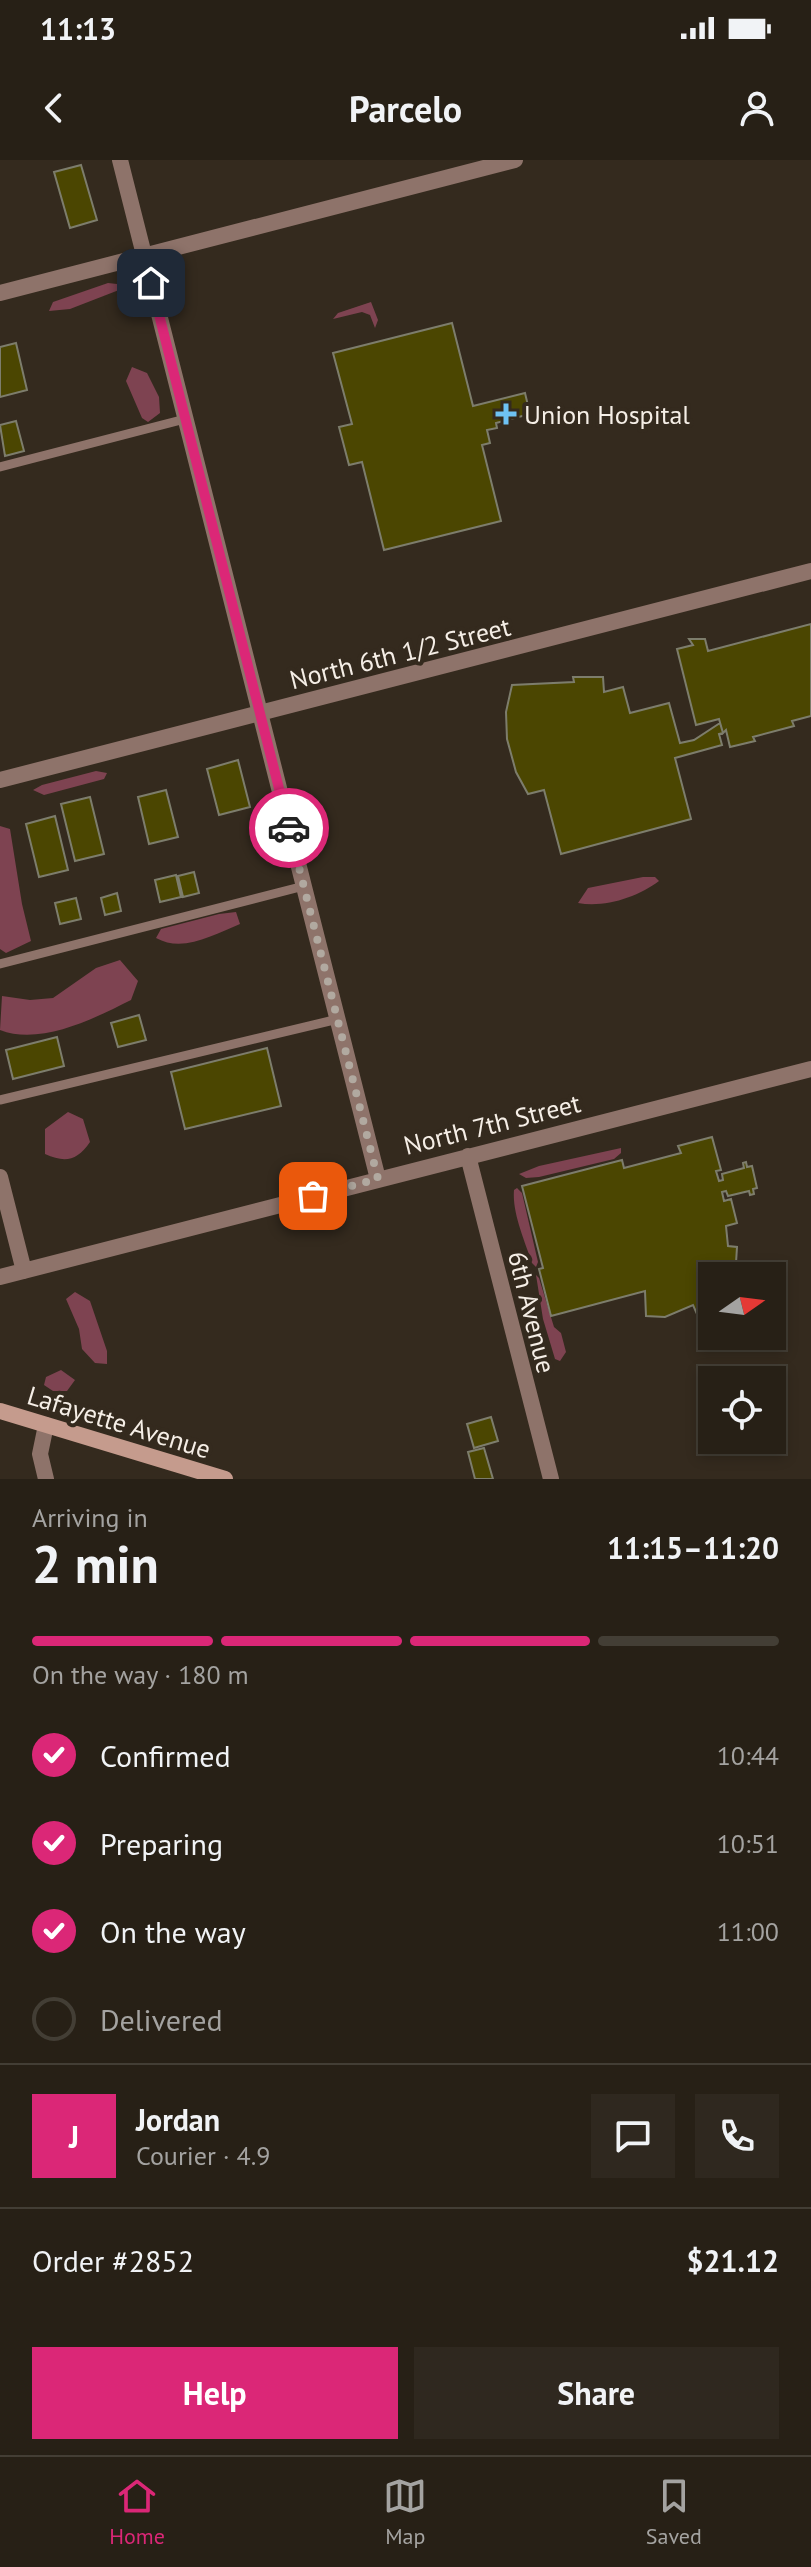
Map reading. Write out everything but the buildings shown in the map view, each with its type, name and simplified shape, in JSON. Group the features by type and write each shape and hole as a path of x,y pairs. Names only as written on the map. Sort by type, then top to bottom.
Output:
{"street":[{"path":"120,160 378,1179"},
{"path":"0,293 490,163 515,160"},
{"name":"North 6th 1/2 Street","path":"0,780 811,571"},
{"name":"North 7th Street","path":"0,1277 811,1069"},
{"name":"6th Avenue","path":"468,1156 551,1479"},
{"path":"0,1177 24,1271"},
{"name":"Lafayette Avenue","path":"0,1411 225,1479"},
{"path":"46,1425 40,1454 46,1479"}],"lane":[{"path":"0,467 185,419"},
{"path":"0,964 304,886"},
{"path":"0,1100 338,1019"}],"shaded area":[{"path":"108,283 117,284 119,290 70,309 49,311 53,302"},
{"path":"371,302 378,320 375,328 370,315 362,312 333,319 338,313"},
{"path":"132,367 147,373 159,397 160,413 148,422 142,418 126,381"},
{"path":"96,771 107,773 104,779 44,795 33,790 42,785"},
{"path":"0,826 10,829 31,941 6,953 0,949"},
{"path":"655,877 659,881 621,900 599,904 578,903 588,888"},
{"path":"236,912 240,924 198,941 177,944 156,938 161,929"},
{"path":"120,960 138,981 131,1000 85,1022 50,1032 33,1035 0,1030 2,996 30,1000 53,998 96,968"},
{"path":"68,1112 83,1119 90,1142 75,1157 59,1159 45,1154 45,1129"},
{"path":"621,1148 621,1153 614,1159 539,1177 526,1178 519,1174 539,1166"},
{"path":"517,1188 522,1193 538,1262 536,1267 517,1217 514,1190"},
{"path":"536,1275 554,1327 561,1333 566,1352 560,1361 555,1359 543,1319"},
{"path":"75,1292 90,1301 107,1351 107,1364 95,1363 82,1349 79,1329 66,1299"},
{"path":"61,1370 75,1380 67,1391 53,1391 44,1385 46,1377"}],"way so far":[{"path":"289,828 378,1179 313,1196"}],"place":[{"name":"Union Hospital","path":"506,414"}],"route":[{"path":"151,283 289,828"}]}
